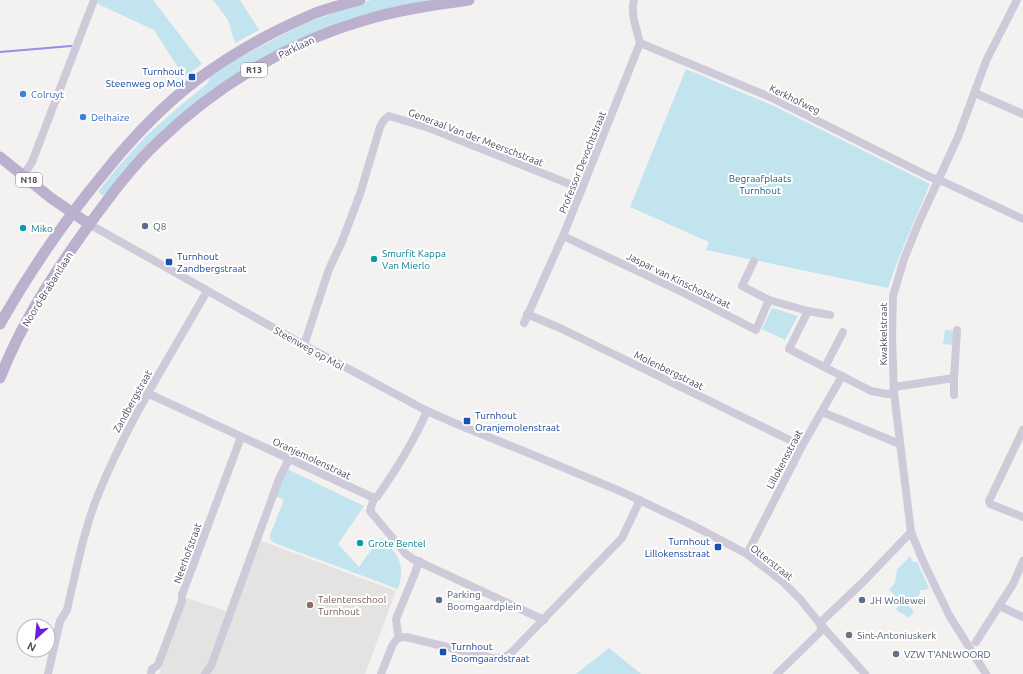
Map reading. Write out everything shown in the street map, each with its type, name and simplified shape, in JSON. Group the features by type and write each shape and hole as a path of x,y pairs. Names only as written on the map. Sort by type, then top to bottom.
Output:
{"main road":[{"name":"R13","path":"0,324 25,280 72,212 118,154 140,130 168,104 198,80 238,52 314,13 360,0"},
{"name":"Parklaan","path":"90,224 126,176 158,142 198,106 252,71 285,52 321,36 362,21 407,9 469,0"},
{"name":"Steenweg op Mol","path":"0,157 51,198 90,224"},
{"name":"Noord-Brabantlaan","path":"0,378 30,314 44,290 90,224"}],"street":[{"path":"23,176 32,162 94,0"},
{"name":"Kwakkelstraat","path":"986,674 949,615 926,568 911,532 894,390 892,337 893,296 904,258 958,137 986,61 1017,0"},
{"path":"632,1 640,43"},
{"name":"Kerkhofweg","path":"640,43 770,97 938,180 1023,218"},
{"name":"Professor Devochtstraat","path":"524,323 564,236 640,43"},
{"path":"975,93 1023,114"},
{"name":"Generaal Van der Meerschstraat","path":"304,345 329,269 341,244 355,206 380,126 389,116 429,128 582,189"},
{"name":"Steenweg op Mol","path":"90,224 206,291 427,411 459,426 547,460 640,500"},
{"name":"Jaspar van Kinschotstraat","path":"564,236 682,292 756,330 769,300"},
{"path":"754,261 742,286 769,300 808,311 830,315"},
{"name":"Zandbergstraat","path":"48,674 60,621 67,610 87,527 104,480 123,438 147,393 206,291"},
{"path":"808,311 789,349 871,391 887,394 894,390 954,378"},
{"name":"Molenbergstraat","path":"527,314 560,328 802,446"},
{"path":"954,395 957,330"},
{"path":"826,368 843,332"},
{"name":"Lillokensstraat","path":"747,554 802,446 842,376"},
{"name":"Oranjemolenstraat","path":"147,393 374,498"},
{"path":"427,411 420,428 394,471 377,497 374,498 370,511 406,554 544,620"},
{"path":"822,412 900,444"},
{"path":"1023,430 989,500 990,504 1023,517"},
{"name":"Neerhofstraat","path":"151,674 152,669 158,665 182,601 182,595 241,436"},
{"path":"205,674 211,666 279,479 289,459"},
{"path":"381,674 394,642 400,637 406,637 496,659 504,657 515,650 622,538 640,500"},
{"name":"Otterstraat","path":"640,500 747,554 782,581 800,599 821,626 865,674"},
{"path":"778,674 820,632 822,621 862,584 911,532"},
{"path":"400,637 398,634 396,618 419,561"},
{"path":"976,642 1013,584 1023,561"},
{"path":"998,606 1023,617"}],"shaded area":[{"name":"Talentenschool Turnhout","path":"254,538 396,591 365,674 159,674 187,598 226,611"}],"green space":[{"path":"98,0 153,0 202,64 184,77 154,30 98,4"},
{"path":"213,0 240,0 259,30 235,43 228,20"},
{"path":"371,0 430,0 373,12 205,96 104,196 98,192 117,168 147,135 207,84 210,77 242,56 299,26"},
{"name":"Begraafplaats Turnhout","path":"686,69 774,106 930,184 899,257 888,288 706,250 709,242 630,207"},
{"path":"772,308 798,316 785,340 762,329"},
{"path":"945,330 954,331 953,345 943,344"},
{"path":"287,469 364,506 338,544 359,567 378,540 383,538 393,550 401,566 398,589 271,541 270,535 284,500 275,496"},
{"path":"910,556 913,562 917,562 929,588 926,590 920,590 920,594 916,598 914,597 907,605 914,611 909,618 896,609 902,601 889,590 895,583 897,570"},
{"path":"609,648 641,674 576,674"}],"waterway":[{"path":"0,52 71,46"}],"place":[{"name":"Turnhout Steenweg op Mol","path":"192,77"},
{"name":"Colruyt","path":"23,94"},
{"name":"Delhaize","path":"83,117"},
{"name":"Q8","path":"145,226"},
{"name":"Miko","path":"23,228"},
{"name":"Smurfit Kappa Van Mierlo","path":"374,259"},
{"name":"Turnhout Zandbergstraat","path":"169,262"},
{"name":"Turnhout Oranjemolenstraat","path":"467,421"},
{"name":"Grote Bentel","path":"360,543"},
{"name":"Turnhout Lillokensstraat","path":"718,547"},
{"name":"Parking Boomgaardplein","path":"439,600"},
{"name":"JH Wollewei","path":"862,600"},
{"name":"Talentenschool Turnhout","path":"310,605"},
{"name":"Sint-Antoniuskerk","path":"849,635"},
{"name":"Turnhout Boomgaardstraat","path":"443,652"},
{"name":"VZW T'ANtWOORD","path":"896,654"}]}
